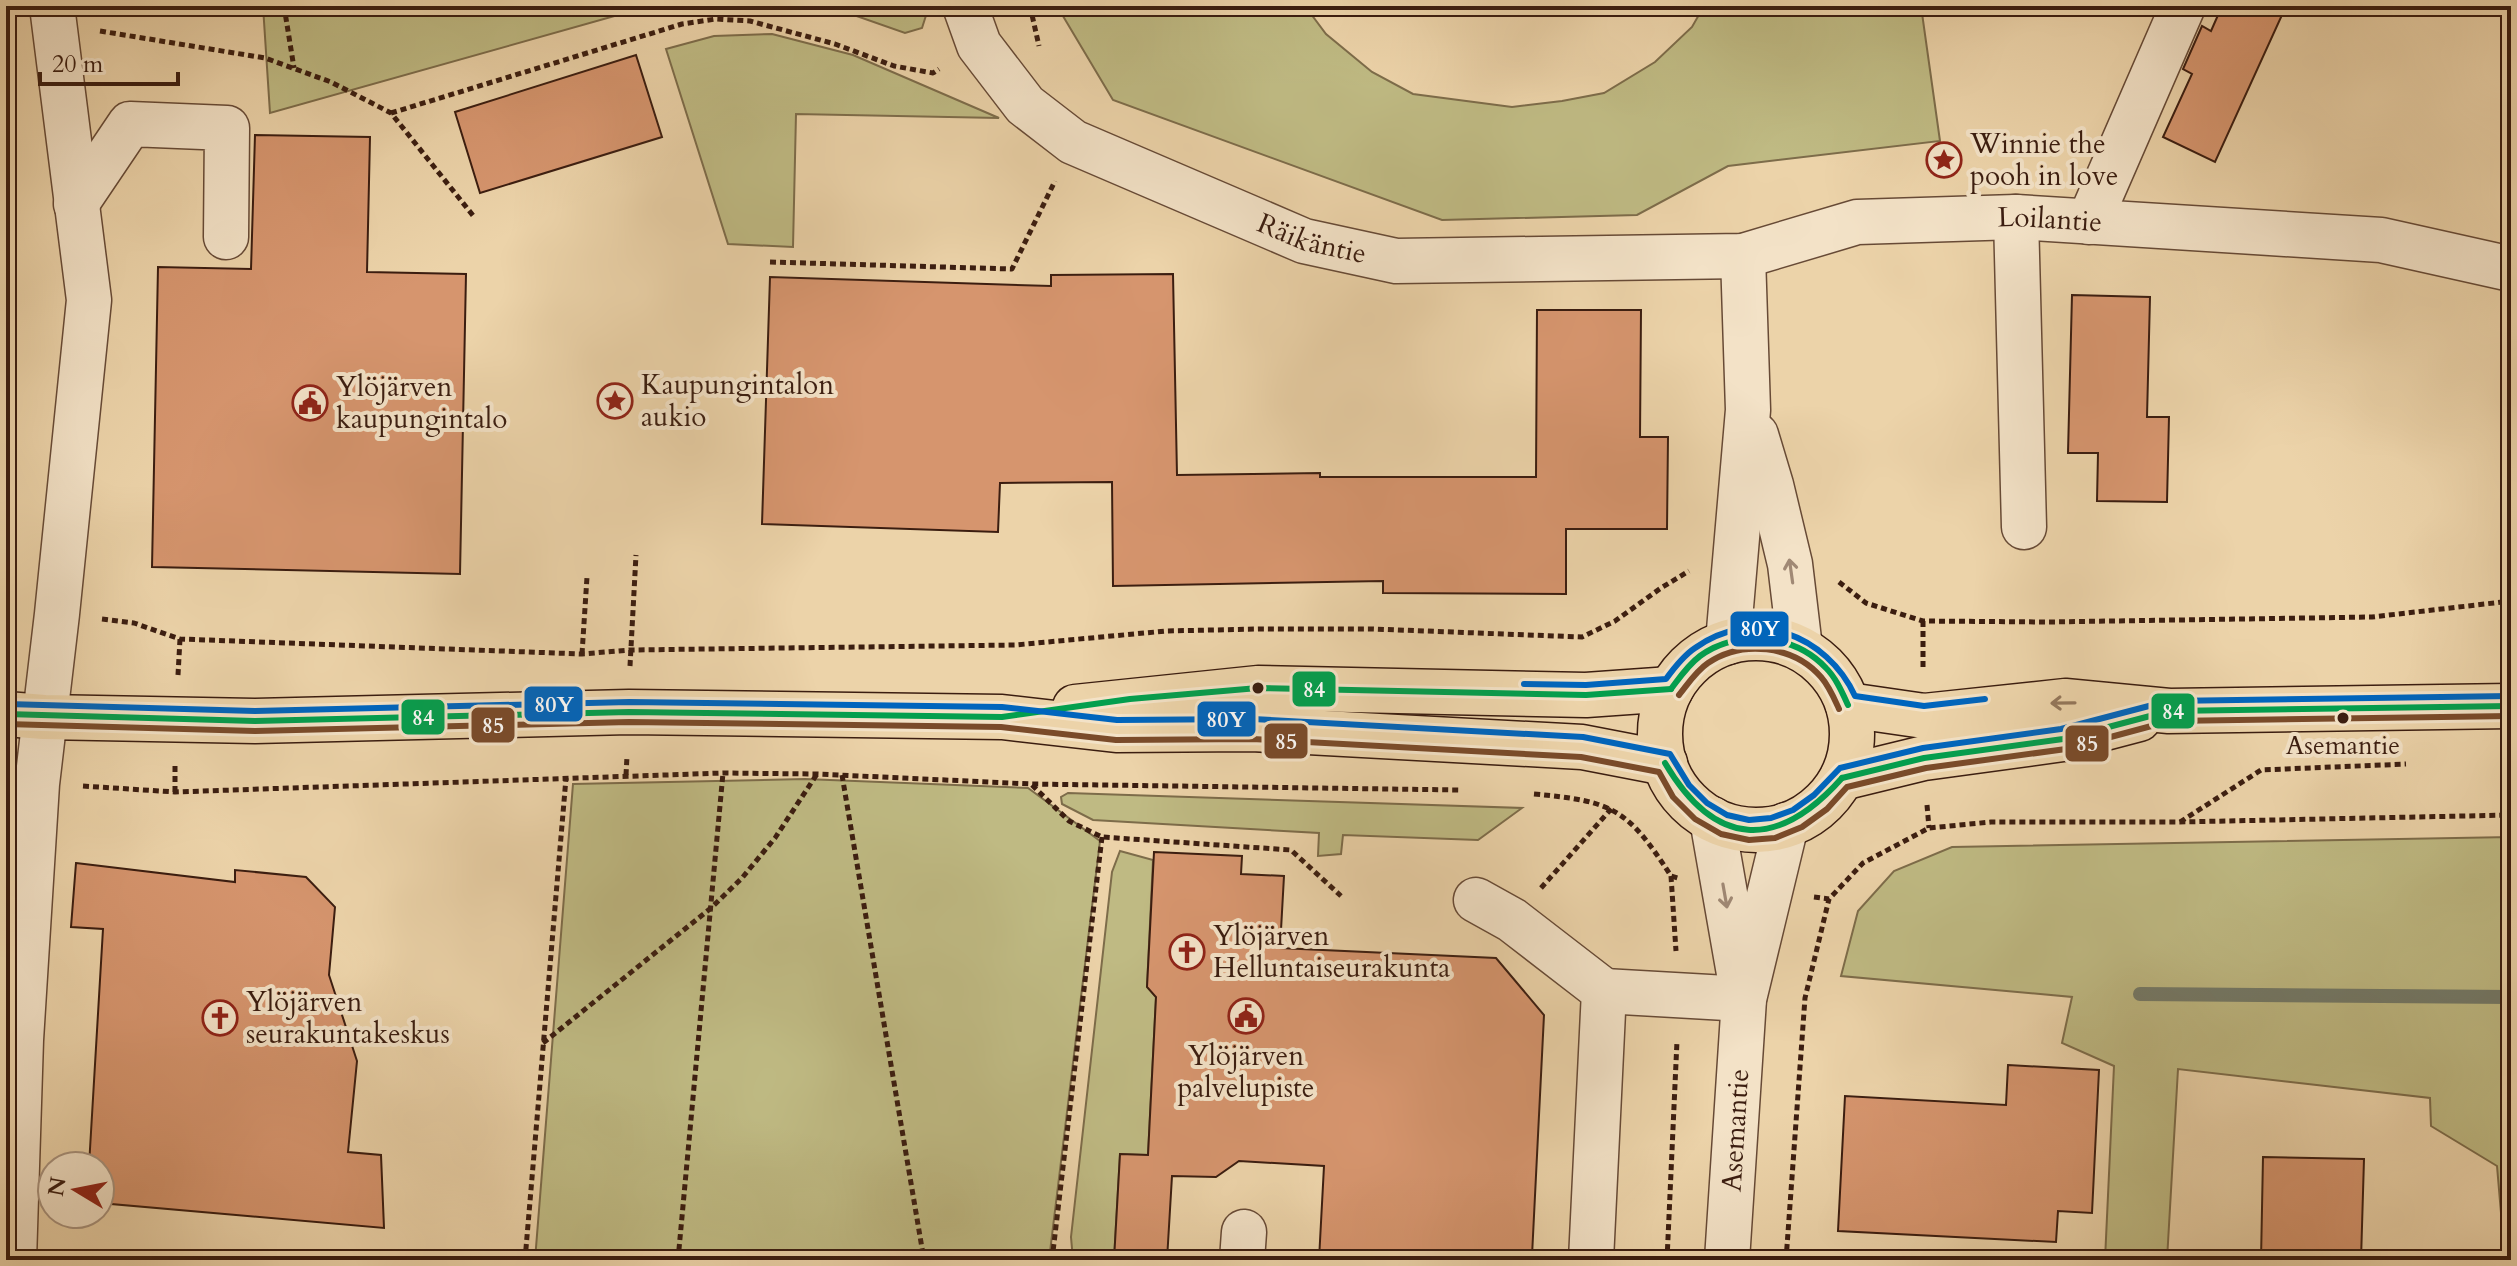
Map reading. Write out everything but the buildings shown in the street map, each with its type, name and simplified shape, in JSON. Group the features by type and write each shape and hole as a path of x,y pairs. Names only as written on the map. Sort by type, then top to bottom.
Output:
{"main road":[{"path":"1752,638 1777,640 1800,648 1829,672 1848,705 1852,742 1842,778 1827,799 1808,815 1786,825 1760,830 1736,828 1712,819 1691,805 1675,785 1665,763 1660,738 1663,713 1671,689 1686,669 1705,652 1728,642 1752,638"},
{"path":"1002,717 1130,699 1258,688 1586,695 1671,689"},
{"path":"1848,705 1924,716 2065,701 2169,711 2511,706"},
{"path":"1842,778 1924,758 2063,739 2169,711"},
{"path":"25,716 255,721 629,712 1002,717 1116,730 1252,729 1582,747 1665,763"}],"street":[{"path":"2089,222 2183,6"},
{"path":"14,1260 21,1040 37,784 25,716 57,614 89,300 53,15"},
{"name":"Räikäntie","path":"972,25 1025,105 1073,142 1304,241 1396,261 1743,256"},
{"path":"76,204 130,124 227,128 226,237"},
{"path":"2016,217 2024,527"},
{"name":"Loilantie","path":"1743,256 1857,222 2016,217 2381,240 2511,269"},
{"path":"1728,642 1748,410 1743,256"},
{"path":"1748,410 1771,485 1790,564 1800,648"},
{"name":"Asemantie","path":"1712,819 1744,999"},
{"name":"Asemantie","path":"1727,1260 1744,999 1786,825"},
{"path":"1494,910 1604,991 1744,999"},
{"path":"1591,1260 1604,991"}],"path":[{"path":"284,6 294,68"},
{"path":"1030,6 1044,61"},
{"path":"53,15 265,58 331,82 391,113 475,218"},
{"path":"391,113 682,24 716,19 750,21 835,44 894,66 933,73 972,25"},
{"path":"770,262 1012,269 1073,142"},
{"path":"630,650 636,555"},
{"path":"57,614 134,623 180,639 582,654 630,650 1015,645 1166,631 1243,629 1373,629 1582,637 1615,621 1661,588 1704,563 1735,564"},
{"path":"1790,564 1821,567 1866,603 1923,621 2372,617 2511,601"},
{"path":"582,654 587,577"},
{"path":"2179,822 2261,770 2406,764"},
{"path":"37,784 175,792 723,773 1031,784 1464,790"},
{"path":"678,1260 723,773"},
{"path":"543,1044 711,908 742,878 775,838 817,774"},
{"path":"842,775 924,1260"},
{"path":"525,1260 566,778"},
{"path":"1031,784 1069,821 1102,837 1291,850 1341,896"},
{"path":"1523,793 1579,798 1612,808 1645,835 1671,876 1679,995 1667,1260"},
{"path":"1494,910 1612,808"},
{"path":"1786,1260 1805,998 1829,899 1863,863 1929,828 1991,822 2179,822 2511,815"},
{"path":"1052,1260 1102,837"},
{"path":"1671,876 1724,887"},
{"path":"1771,891 1829,899"}],"shaded area":[{"path":"263,6 650,6 270,113"},
{"path":"828,6 929,6 922,28 905,33"},
{"path":"1057,6 1305,6 1326,34 1372,72 1413,94 1512,107 1604,93 1655,62 1692,27 1704,6 1921,6 1940,141 1728,166 1637,215 1442,220 1113,100"},
{"path":"772,34 853,55 999,118 796,114 793,247 728,244 666,49 714,36"},
{"path":"805,779 1028,788 1100,841 1049,1260 535,1260 573,784"},
{"path":"1068,793 1522,808 1478,840 1343,835 1341,854 1318,856 1319,833 1093,820 1062,804 1061,797"},
{"path":"2511,837 2511,1260 2505,1260 2497,1166 2431,1126 2430,1098 2178,1069 2167,1260 2105,1260 2114,1066 2062,1043 2072,997 1841,976 1858,911 1894,871 1952,847"},
{"path":"1120,851 1153,860 1147,987 1156,997 1148,1155 1120,1154 1114,1260 1073,1260 1071,1237 1112,872"}],"waterway":[{"path":"2140,994 2511,997"}],"transit line":[{"name":"80Y","path":"1524,684 1586,685 1666,679 1691,651 1717,636 1741,629 1764,629 1786,633 1807,643 1826,657 1855,696 1924,706 1985,699"},
{"name":"84","path":"1671,689 1692,663 1715,647 1748,639 1765,639 1782,642 1813,657 1833,676 1848,705"},
{"name":"85","path":"1679,695 1700,670 1721,656 1736,651 1767,649 1782,652 1810,666 1826,684 1839,709"},
{"name":"84","path":"6,714 255,721 629,712 1002,717 1130,699 1258,688 1586,695 1671,689"},
{"name":"80Y","path":"7,704 255,711 629,702 1002,707 1117,720 1253,719 1583,737 1670,754 1689,785 1707,803 1727,815 1749,820 1771,818 1793,810 1814,795 1840,768 1923,748 2061,729 2168,701 2511,696"},
{"name":"84","path":"1842,778 1924,758 2063,739 2169,711 2511,706"},
{"name":"85","path":"6,724 255,731 629,722 1001,727 1116,740 1252,739 1581,757 1659,772 1673,797 1695,819 1721,834 1749,840 1775,838 1802,827 1827,809 1847,787 1926,768 2066,749 2170,721 2511,716"},
{"name":"84","path":"1665,763 1684,791 1705,811 1726,824 1748,830 1771,828 1794,818 1818,802 1842,778"}],"place":[{"name":"Winnie the pooh in love","path":"1944,160"},
{"name":"Kaupungintalon aukio","path":"615,401"},
{"name":"Ylöjärven kaupungintalo","path":"310,403"},
{"name":"Asemantie","path":"2343,718"},
{"name":"Ylöjärven Helluntaiseurakunta","path":"1187,952"},
{"name":"Ylöjärven palvelupiste","path":"1246,1016"},
{"name":"Ylöjärven seurakuntakeskus","path":"220,1018"}]}
